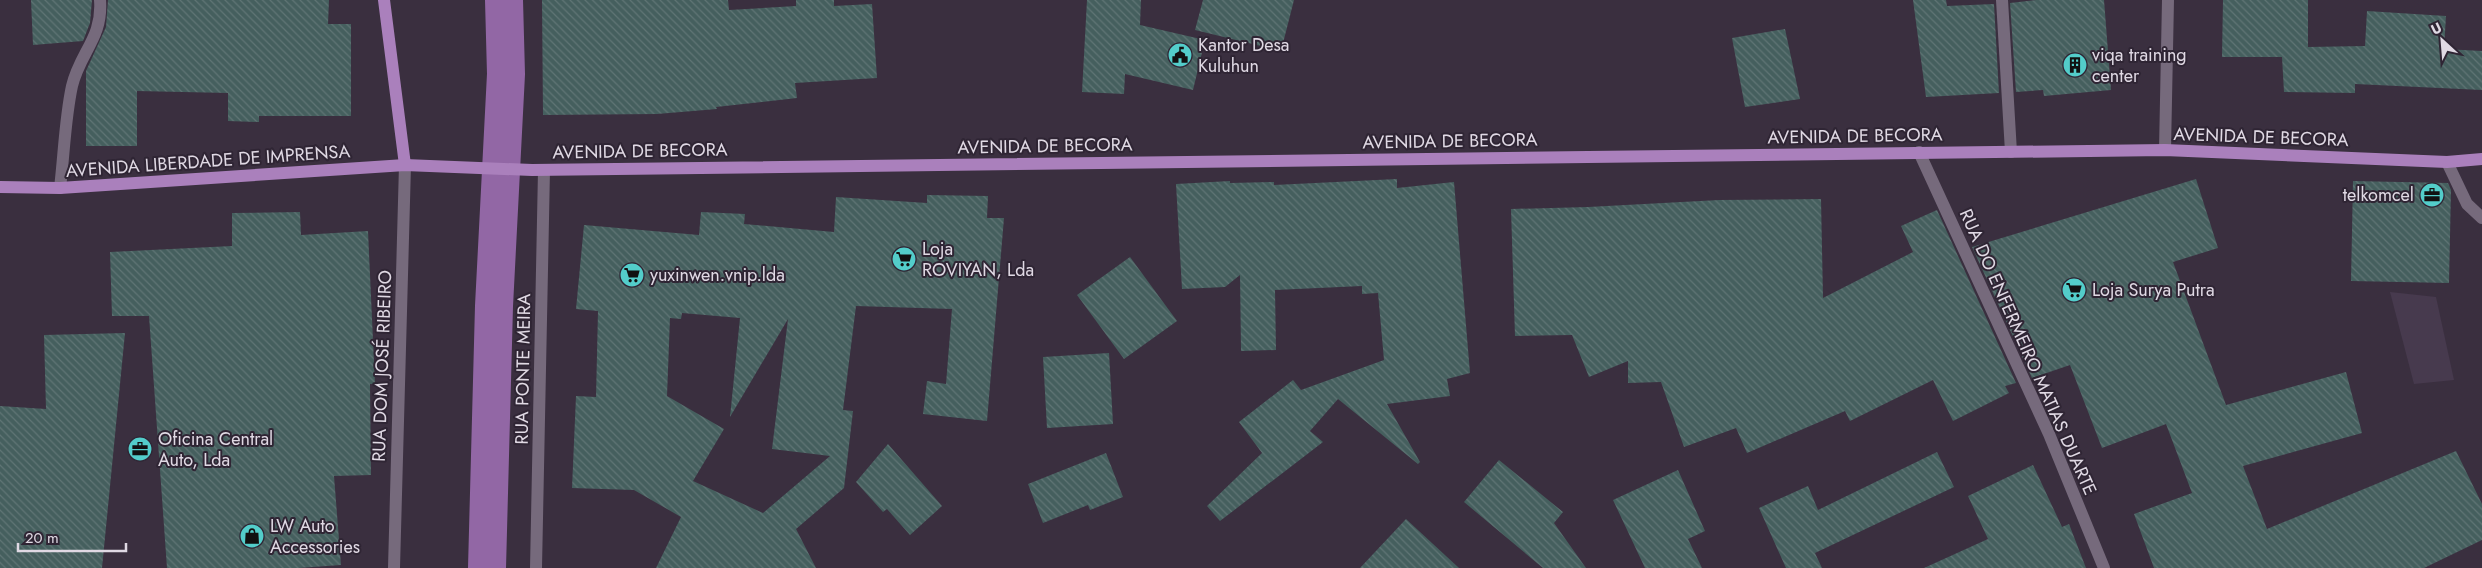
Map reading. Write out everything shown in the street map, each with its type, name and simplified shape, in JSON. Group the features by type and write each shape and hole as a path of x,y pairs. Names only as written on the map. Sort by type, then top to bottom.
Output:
{"main road":[{"path":"384,0 412,165"},
{"name":"AVENIDA DE BECORA","path":"412,165 538,170 2165,150 2448,162 2482,159"},
{"name":"AVENIDA LIBERDADE DE IMPRENSA","path":"0,187 60,188 412,165"}],"street":[{"path":"60,188 72,85 94,41 101,16 100,0"},
{"path":"2002,0 2011,152"},
{"path":"2165,150 2168,0"},
{"name":"RUA DO ENFERMEIRO MATIAS DUARTE","path":"1919,152 2048,434 2104,568"},
{"path":"2448,162 2467,204 2482,218"},
{"name":"RUA DOM JOSÉ RIBEIRO","path":"394,568 412,165"},
{"name":"RUA PONTE MEIRA","path":"536,568 538,170"}],"shaded area":[{"path":"2390,292 2436,297 2454,380 2414,384"}],"building":[{"path":"31,0 92,0 90,23 83,41 33,45"},
{"path":"108,0 329,0 328,24 351,24 351,116 259,116 259,122 228,121 228,93 137,91 137,146 86,146 86,71 106,27"},
{"path":"542,0 728,0 729,10 796,6 796,0 834,0 834,6 872,4 877,78 795,83 797,98 716,107 717,109 657,114 543,115"},
{"path":"1087,0 1141,0 1140,25 1205,40 1193,90 1125,74 1124,94 1082,92"},
{"path":"1203,0 1294,0 1281,51 1195,30"},
{"path":"1913,0 1946,0 1947,6 1994,4 1999,93 1926,97"},
{"path":"2036,0 2104,0 2111,90 2044,96 2043,90 2016,92 2010,3"},
{"path":"2223,0 2308,0 2308,47 2365,46 2367,11 2446,16 2444,49 2482,51 2482,90 2355,84 2355,93 2284,92 2282,57 2222,57"},
{"path":"1785,29 1800,99 1745,107 1732,38"},
{"path":"1397,179 1397,188 1454,182 1470,373 1447,379 1450,396 1387,404 1420,462 1418,464 1338,399 1310,431 1323,442 1220,521 1207,506 1262,453 1239,422 1293,380 1301,390 1384,360 1378,293 1362,294 1362,286 1275,290 1276,350 1241,351 1240,275 1225,287 1182,289 1176,184 1230,181 1230,183 1274,182 1274,185"},
{"path":"2196,179 2218,248 2173,262 2226,405 2346,372 2362,433 2243,466 2267,529 2456,451 2482,504 2482,540 2424,568 2154,568 2134,514 2192,493 2166,424 2102,448 2070,365 2032,378 1972,247"},
{"path":"2353,181 2448,183 2451,190 2449,283 2351,281"},
{"path":"927,195 988,196 987,218 1004,218 987,421 923,414 927,381 946,384 952,309 856,306 843,410 853,411 844,488 796,529 816,568 656,568 681,517 634,490 572,488 576,396 596,397 598,311 576,309 584,225 699,235 701,212 745,214 744,224 834,232 836,197 927,203","holes":["682,313 740,318 730,417 788,319 772,449 830,456 763,513 693,481 724,429 667,396 670,318 681,319"]},
{"path":"1821,199 1823,298 1913,252 1901,226 1937,210 2016,383 2005,386 2009,393 1953,421 1933,380 1850,421 1845,411 1747,453 1736,428 1684,447 1661,382 1628,383 1628,361 1589,377 1572,335 1515,336 1511,209 1719,200"},
{"path":"300,212 301,235 368,231 375,384 370,384 371,475 334,476 341,565 299,568 167,568 149,316 112,316 110,252 232,246 232,213"},
{"path":"1130,257 1177,321 1124,359 1077,295"},
{"path":"125,333 102,568 0,568 0,406 46,409 44,335"},
{"path":"1109,353 1113,424 1047,428 1043,357"},
{"path":"888,444 942,506 910,535 887,509 883,512 856,482"},
{"path":"1937,452 1954,487 1815,553 1822,568 1786,568 1759,508 1808,486 1818,510"},
{"path":"1106,453 1123,497 1090,510 1088,505 1043,523 1028,484"},
{"path":"1499,460 1563,512 1554,523 1586,568 1543,568 1464,502"},
{"path":"2033,465 2062,527 2069,524 2086,568 1924,568 1988,539 1968,496"},
{"path":"1678,470 1705,531 1688,539 1702,568 1645,568 1613,500"},
{"path":"1406,519 1459,568 1360,568"}],"waterway":[{"path":"487,568 494,306 506,74 504,0"}],"place":[{"name":"Kantor Desa Kuluhun","path":"1180,55"},
{"name":"viqa training center","path":"2075,65"},
{"name":"telkomcel","path":"2432,195"},
{"name":"Loja ROVIYAN, Lda","path":"904,259"},
{"name":"yuxinwen.vnip.lda","path":"632,275"},
{"name":"Loja Surya Putra","path":"2074,290"},
{"name":"Oficina Central Auto, Lda","path":"140,449"},
{"name":"LW Auto Accessories","path":"252,536"}]}
